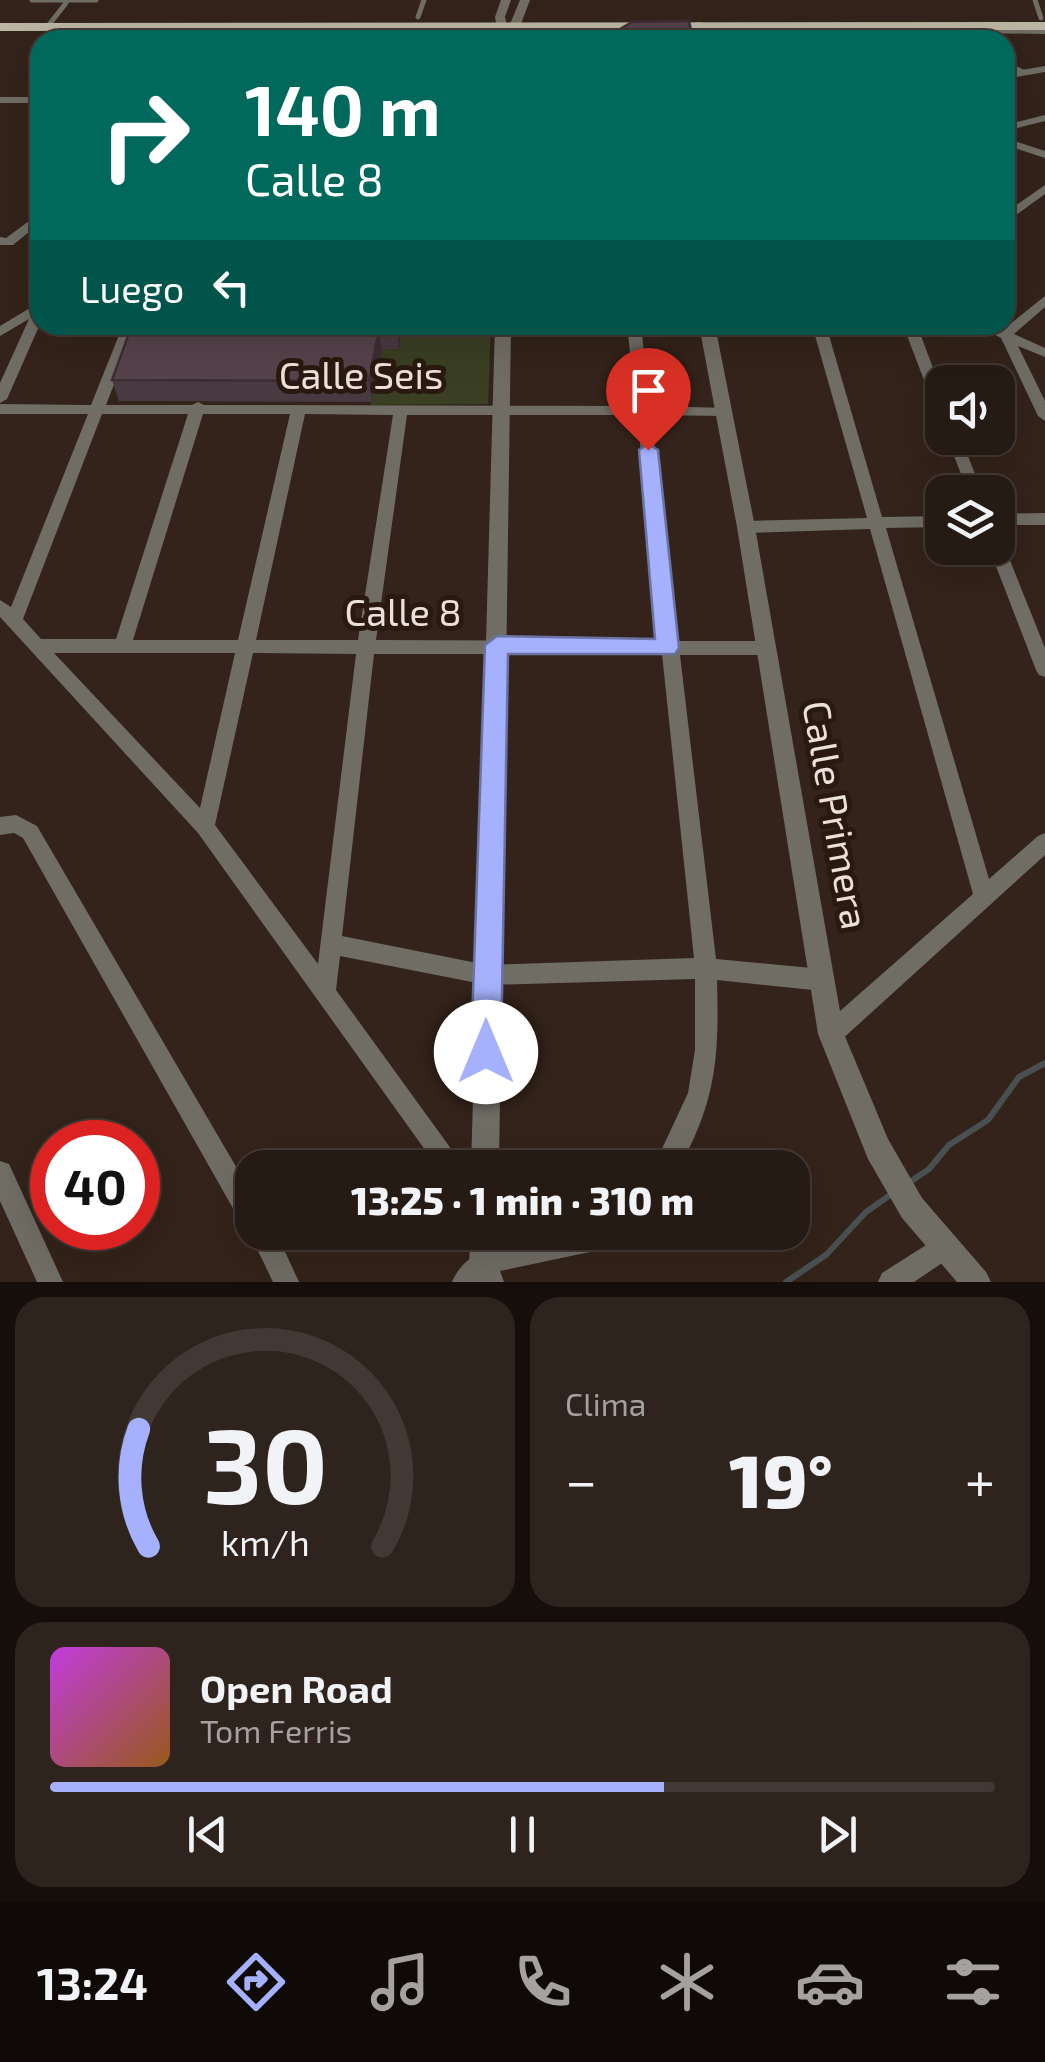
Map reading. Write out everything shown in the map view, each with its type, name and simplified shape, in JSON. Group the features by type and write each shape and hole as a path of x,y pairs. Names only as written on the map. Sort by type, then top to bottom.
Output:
{"main road":[{"path":"0,17 52,22 468,25 492,30"},
{"path":"0,26 52,22 418,18 491,30"},
{"path":"506,30 518,21 1042,25"},
{"path":"518,21 834,27 1042,25"}],"street":[{"path":"503,30 506,0"},
{"path":"518,21 525,0"},
{"path":"631,30 638,24"},
{"path":"698,24 714,30"},
{"path":"1015,32 1042,25"},
{"path":"829,30 834,27"},
{"path":"936,30 941,27"},
{"path":"1015,74 1045,68"},
{"path":"1015,69 1022,73"},
{"path":"0,100 30,101"},
{"path":"1015,126 1045,118"},
{"path":"1015,144 1045,155"},
{"path":"1015,210 1045,188"},
{"path":"0,241 9,242 30,225"},
{"path":"1015,326 1045,300"},
{"path":"0,332 30,314"},
{"path":"0,399 30,331"},
{"path":"126,335 7,613 204,826 440,1150"},
{"path":"485,1150 502,335"},
{"path":"635,335 667,648 706,968 707,1072 691,1124 676,1150"},
{"name":"Calle Primera","path":"708,335 746,527 832,1034 878,1149 912,1208 976,1282"},
{"path":"822,335 984,897"},
{"path":"913,335 925,366"},
{"path":"1006,335 1045,416"},
{"path":"1008,335 1045,352"},
{"path":"122,648 198,407"},
{"name":"Calle Seis","path":"0,410 198,407 722,411"},
{"path":"204,826 248,647 299,408"},
{"path":"324,994 366,646 401,409"},
{"path":"1015,520 1045,519"},
{"path":"746,527 925,522"},
{"path":"1004,565 1045,670"},
{"name":"Calle 8","path":"40,646 766,648"},
{"path":"0,826 16,824 30,832 235,1188"},
{"path":"832,1034 1045,842"},
{"path":"332,944 487,975 706,968 822,980"},
{"path":"0,1174 50,1282"},
{"path":"891,1282 945,1246"},
{"path":"271,1250 286,1282"},
{"path":"481,1265 544,1250"}],"lane":[{"path":"32,0 96,0"},
{"path":"418,18 424,0"},
{"path":"1035,0 1042,25"},
{"path":"52,22 66,2"}],"green space":[{"path":"401,335 491,335 488,404 371,405 382,350 399,349"}],"building":[{"path":"689,21 691,30 618,30 632,22"},
{"path":"128,335 378,335 369,381 112,380"}],"waterway":[{"path":"907,1184 929,1169 949,1145 988,1120 1019,1077 1045,1063"},
{"path":"786,1282 826,1255 866,1212 893,1193"}],"route":[{"path":"486,1052 497,645 667,648 648,450"}]}
